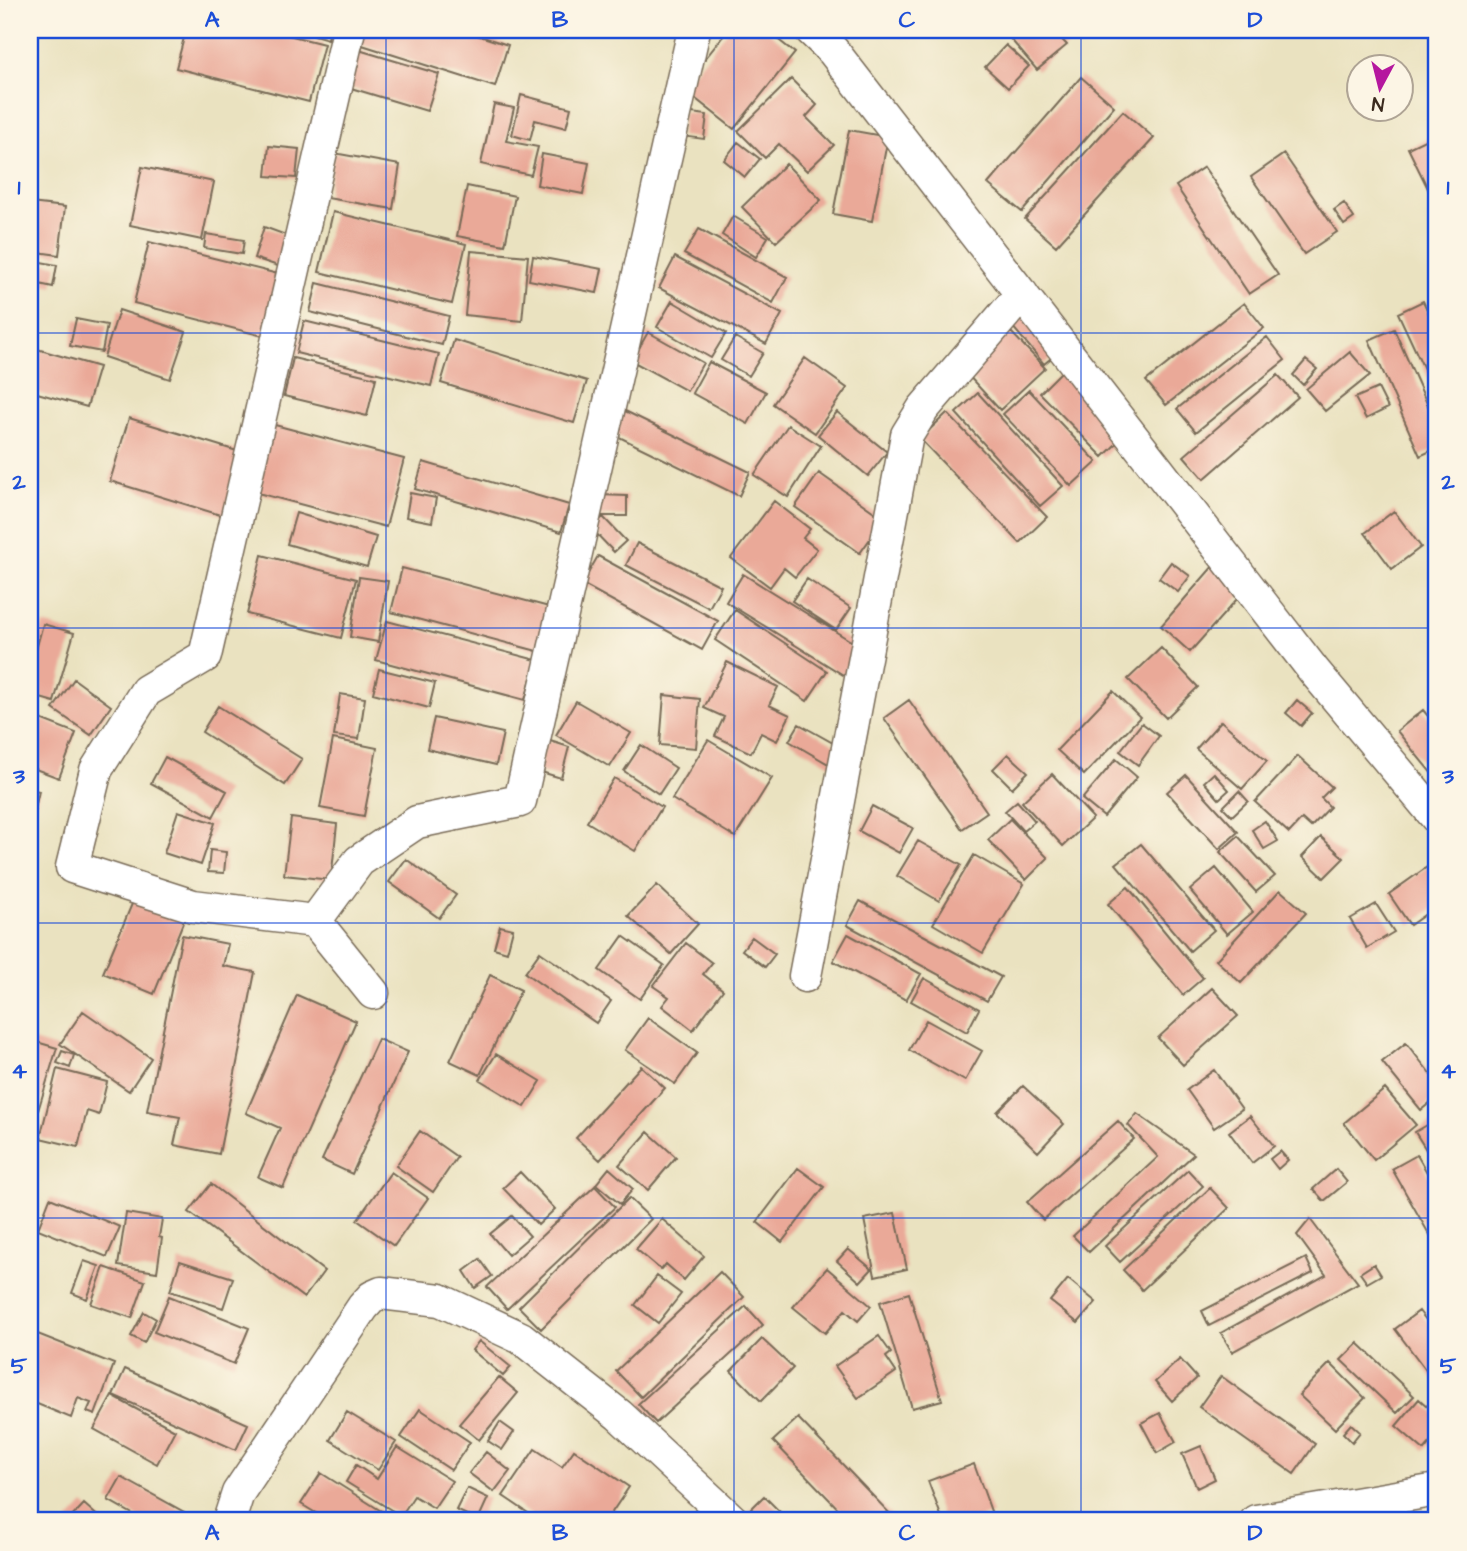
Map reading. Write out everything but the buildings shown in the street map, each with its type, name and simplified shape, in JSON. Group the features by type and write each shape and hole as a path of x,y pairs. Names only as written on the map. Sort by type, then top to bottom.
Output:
{"street":[{"path":"349,30 205,656 146,691 110,748 96,771 72,867 193,906 315,921 373,993"},
{"path":"315,921 359,861 417,822 520,801 694,30"},
{"path":"811,30 833,51 1314,671 1437,818"},
{"path":"805,976 906,435 923,409 1022,294"},
{"path":"229,1521 238,1493 363,1307 372,1297 381,1293 440,1300 521,1338 619,1415 733,1521"},
{"path":"1256,1521 1435,1493"}]}
